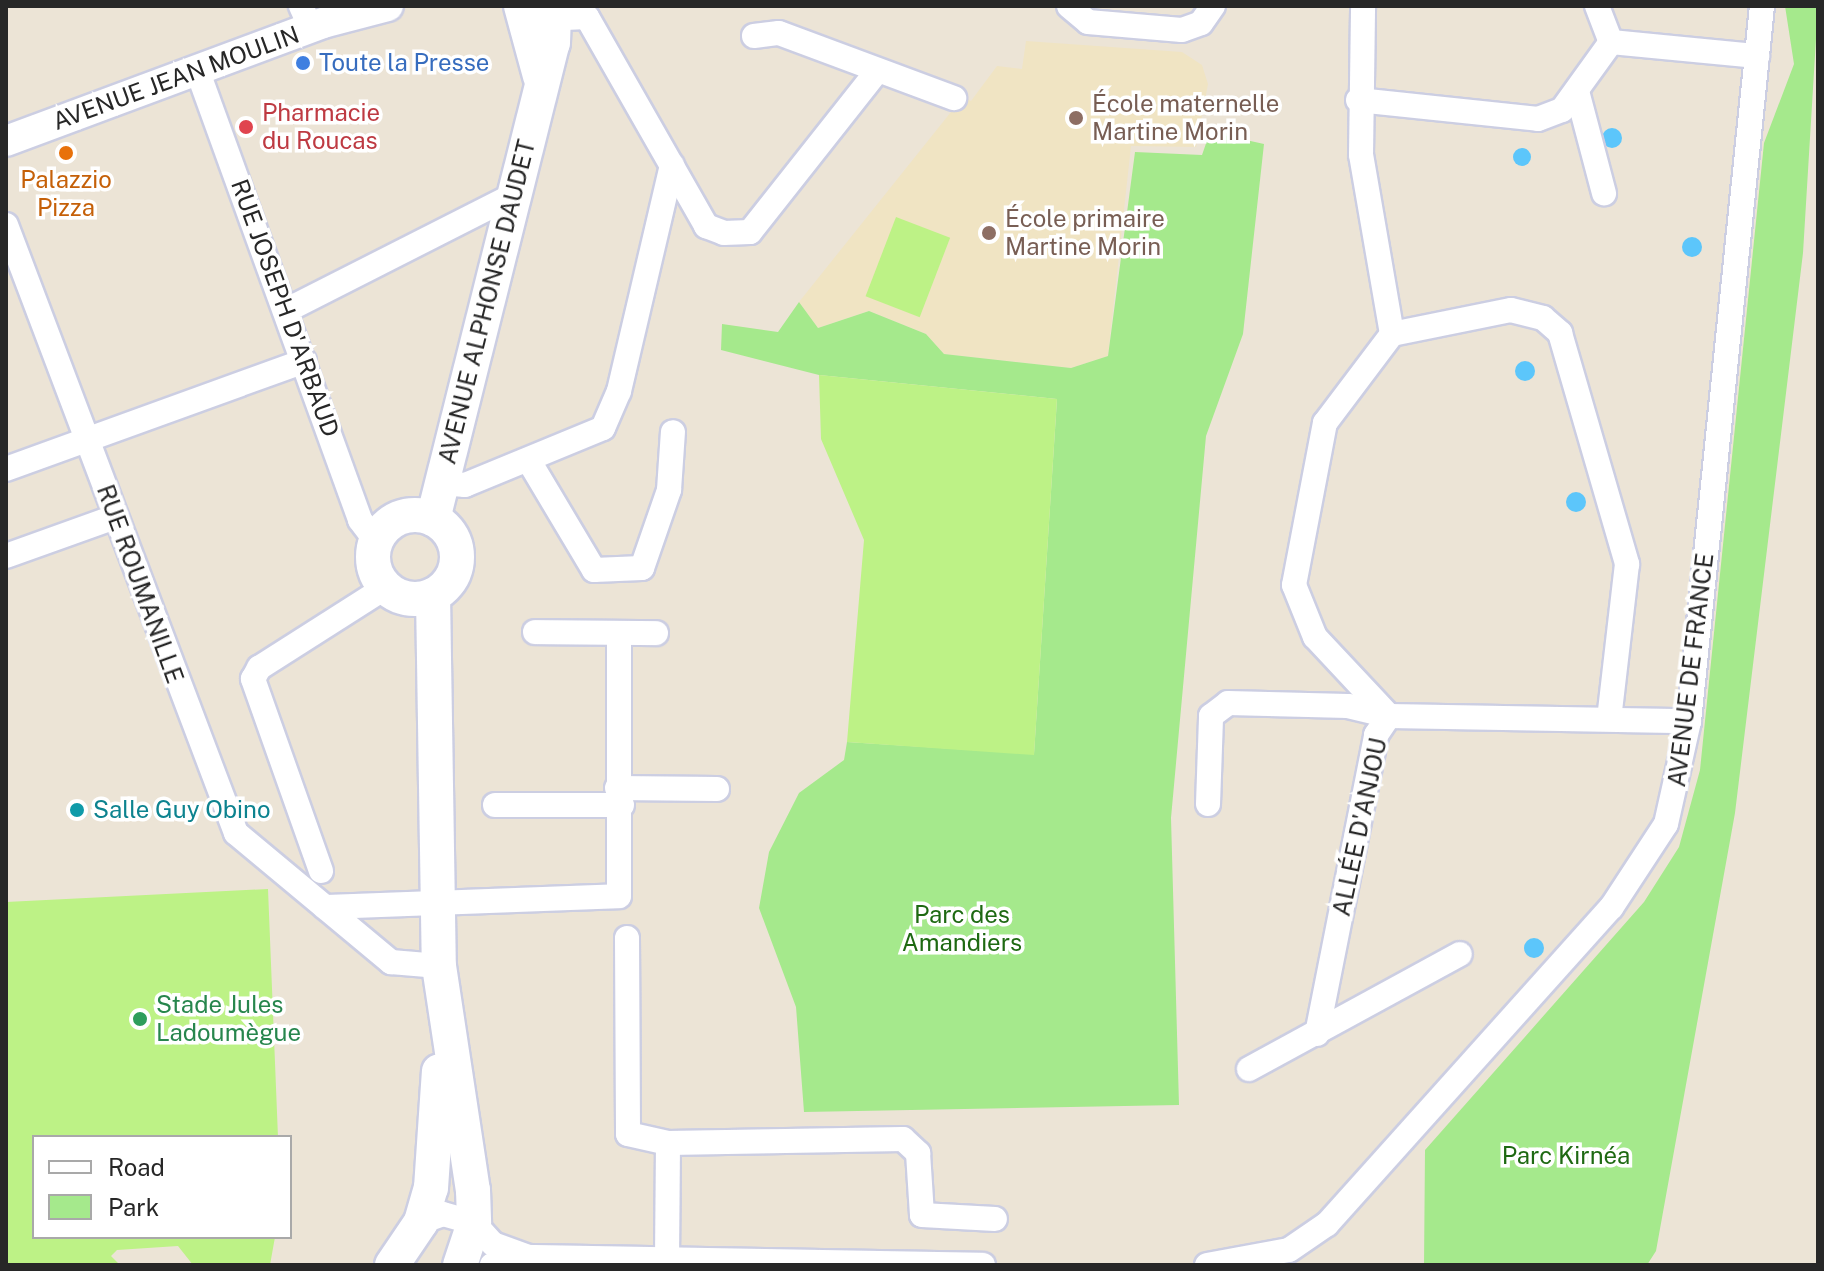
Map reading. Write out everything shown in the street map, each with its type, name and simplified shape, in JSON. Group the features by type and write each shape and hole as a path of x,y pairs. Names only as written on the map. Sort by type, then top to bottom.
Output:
{"main road":[{"name":"AVENUE ALPHONSE DAUDET","path":"433,519 541,84 540,12"},
{"path":"406,515 433,519 450,535 457,557 450,579 433,595 408,599 386,587 373,566 376,541 406,515"},
{"path":"433,595 439,966 443,1027 474,1223 460,1265"},
{"path":"399,1263 421,1222 431,1188 443,1027"}],"street":[{"name":"AVENUE JEAN MOULIN","path":"6,141 198,72 306,17 388,6"},
{"path":"1069,6 1088,22 1125,16 1182,30 1201,23 1213,6"},
{"path":"1363,6 1358,100 1361,155 1392,334 1499,310 1543,318 1560,333 1627,564 1609,719"},
{"path":"1597,6 1611,42"},
{"name":"AVENUE DE FRANCE","path":"1207,1265 1289,1250 1327,1224 1611,908 1666,824 1689,721 1762,6"},
{"path":"540,12 587,17 706,226 750,232 878,70"},
{"path":"754,36 779,33 954,98"},
{"path":"1358,100 1538,119 1553,116 1577,91 1611,42"},
{"path":"1611,42 1757,56"},
{"name":"RUE JOSEPH D'ARBAUD","path":"198,72 360,520 376,541"},
{"path":"1577,91 1604,193"},
{"path":"442,483 465,485 603,428 613,411 672,165"},
{"path":"285,311 512,196"},
{"name":"RUE ROUMANILLE","path":"8,242 88,440 236,833 391,962 439,966"},
{"name":"ALLÉE D'ANJOU","path":"1317,1034 1376,735 1389,716 1315,637 1294,585 1325,423 1392,334"},
{"path":"6,469 304,361"},
{"path":"529,461 594,570 642,568 669,490 673,432"},
{"path":"6,556 115,517"},
{"path":"321,871 253,679 259,668 386,587"},
{"path":"535,632 656,633"},
{"path":"325,907 438,908 613,900 621,887 619,633"},
{"path":"1208,804 1217,706 1348,706 1389,716 1689,721"},
{"path":"495,805 717,789"},
{"path":"627,938 625,1125 635,1138 668,1143 903,1139 918,1153 922,1215 995,1219"},
{"path":"1249,1069 1460,954"},
{"path":"667,1259 668,1143"},
{"path":"421,1222 443,1214 474,1223 493,1244 532,1257"},
{"path":"492,1265 532,1257 720,1263 983,1265"}],"shaded area":[{"name":"École primaire Martine Morin","path":"1026,41 1182,52 1202,65 1208,84 1196,147 1131,146 1108,356 1071,368 944,354 926,334 869,311 818,328 799,302 963,97 971,101 997,66 1022,69"}],"green space":[{"name":"Parc Kirnéa","path":"1785,6 1818,6 1803,253 1735,813 1656,1251 1647,1265 1424,1265 1425,1150 1644,902 1679,847 1700,770 1764,143 1794,64"},
{"name":"Parc des Amandiers","path":"1210,132 1264,144 1243,334 1206,436 1171,818 1179,1105 804,1112 796,1007 759,908 769,852 799,793 844,760 847,742 1034,754 1057,399 819,375 721,350 722,324 778,332 799,302 818,328 869,311 926,334 944,354 1071,368 1108,356 1135,152 1202,155"},
{"path":"896,217 950,238 920,317 866,296"},
{"path":"819,375 1057,399 1034,755 847,742 864,540 821,439"},
{"name":"Stade Jules Ladoumègue","path":"268,889 278,1135 32,1135 32,1239 275,1239 270,1265 193,1265 178,1246 117,1250 111,1256 120,1265 6,1265 6,902"}],"water":[{"path":"1612,128 1619,131 1622,138 1619,145 1612,148 1605,145 1602,138 1605,131"},
{"path":"1518,148 1526,148 1531,157 1529,164 1518,166 1513,161 1513,153"},
{"path":"1692,237 1699,240 1702,247 1699,254 1692,257 1685,254 1682,247 1685,240"},
{"path":"1525,361 1532,364 1535,371 1532,378 1525,381 1518,378 1515,371 1518,364"},
{"path":"1576,492 1583,495 1586,502 1583,509 1576,512 1569,509 1566,502 1569,495"},
{"path":"1534,938 1541,941 1544,948 1541,955 1534,958 1527,955 1524,948 1527,941"}],"place":[{"name":"Toute la Presse","path":"303,63"},
{"name":"École maternelle Martine Morin","path":"1076,118"},
{"name":"Pharmacie du Roucas","path":"246,127"},
{"name":"Palazzio Pizza","path":"66,153"},
{"name":"École primaire Martine Morin","path":"989,233"},
{"name":"Salle Guy Obino","path":"77,810"},
{"name":"Stade Jules Ladoumègue","path":"140,1019"}]}
